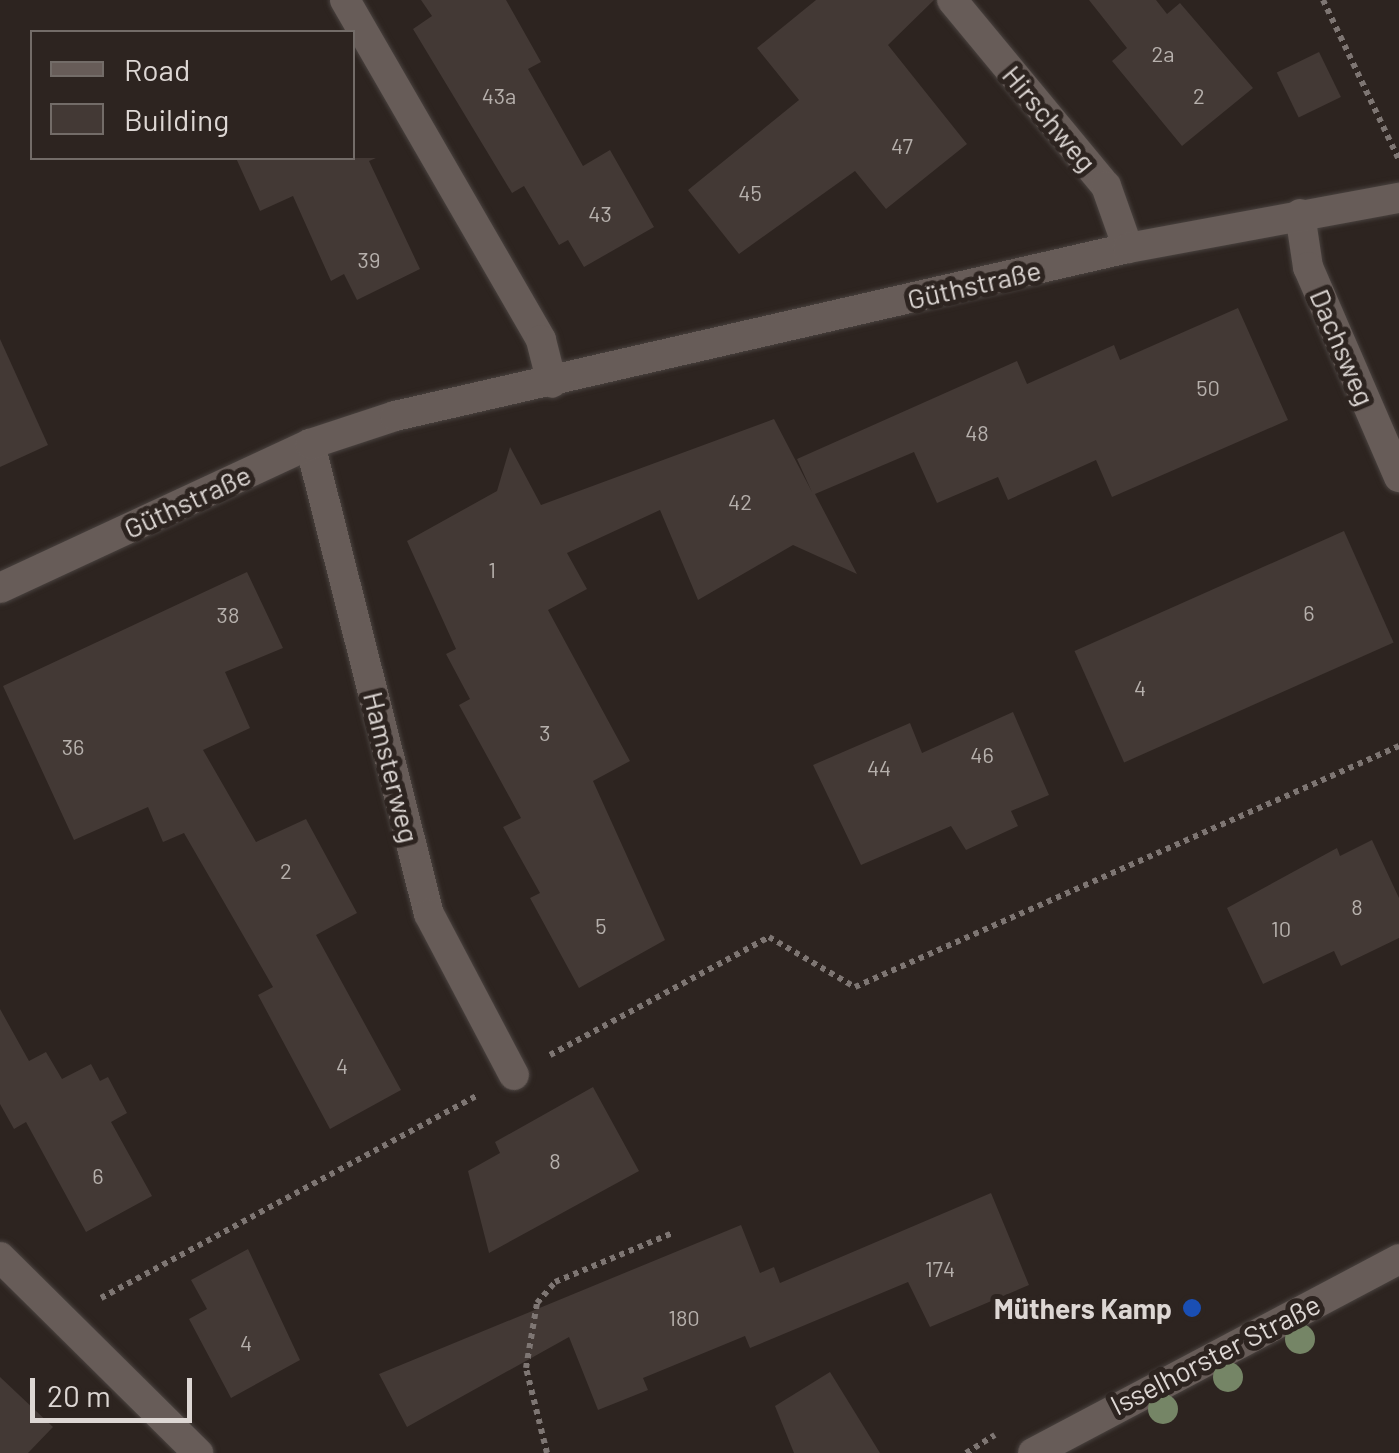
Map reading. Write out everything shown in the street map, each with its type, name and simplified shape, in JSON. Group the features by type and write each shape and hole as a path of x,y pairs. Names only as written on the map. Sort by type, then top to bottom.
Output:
{"street":[{"path":"345,0 540,340 552,383"},
{"name":"Hirschweg","path":"952,0 1106,186 1128,248"},
{"name":"Güthstraße","path":"0,588 310,444 1128,248 1399,198"},
{"name":"Dachsweg","path":"1300,214 1308,267 1399,477"},
{"name":"Hamsterweg","path":"310,444 429,914 514,1075"},
{"path":"0,1257 198,1453"},
{"name":"Isselhorster Straße","path":"1033,1453 1399,1258"}],"path":[{"path":"1323,0 1399,160"},
{"path":"70,1328 99,1299 769,937 854,987 1399,746"},
{"path":"547,1453 526,1368 537,1304 555,1282 673,1233"}],"building":[{"path":"421,0 506,0 541,62 528,69 583,166 610,150 654,227 584,267 568,240 559,245 524,186 512,193 413,29 432,16"},
{"path":"816,0 934,0 888,45 967,144 886,209 855,171 739,254 688,190 799,100 757,48"},
{"path":"1089,0 1156,0 1167,14 1180,3 1253,88 1182,146 1112,61 1127,48"},
{"path":"1319,52 1341,97 1299,118 1277,73"},
{"path":"376,158 369,161 420,269 357,300 344,274 331,281 293,196 260,211 237,160"},
{"path":"1238,308 1288,420 1112,497 1096,460 1008,500 998,477 937,503 914,452 815,494 857,574 793,545 698,600 660,510 567,553 587,589 548,610 630,761 593,781 665,940 579,988 530,898 540,893 503,827 521,818 459,705 470,699 446,654 456,649 407,541 497,491 510,447 541,505 774,419 812,492 797,459 1017,361 1027,384 1114,345 1120,360"},
{"path":"0,339 48,445 0,467"},
{"path":"1344,531 1394,642 1124,762 1075,651"},
{"path":"247,572 283,648 225,672 250,728 203,750 256,842 306,819 357,913 316,935 401,1090 330,1129 258,995 273,987 184,833 163,842 148,807 74,840 3,686"},
{"path":"1013,712 1049,795 1011,811 1018,826 966,850 951,826 861,865 813,765 910,723 922,753"},
{"path":"1372,840 1399,898 1399,938 1341,966 1334,951 1263,984 1227,908 1337,848 1340,856"},
{"path":"0,1009 29,1061 46,1052 62,1079 91,1064 100,1081 108,1077 127,1113 111,1122 152,1196 86,1232 26,1122 14,1129 0,1104"},
{"path":"593,1087 639,1171 489,1253 468,1171 500,1153 495,1142"},
{"path":"991,1193 1029,1285 930,1327 908,1282 750,1348 745,1336 643,1378 648,1390 598,1410 569,1337 407,1427 379,1374 741,1225 760,1273 774,1267 780,1283"},
{"path":"248,1249 300,1360 231,1398 189,1319 207,1309 191,1280"},
{"path":"830,1372 880,1453 794,1453 775,1406"},
{"path":"0,1377 53,1427 28,1453 0,1453"}],"place":[{"name":"Müthers Kamp","path":"1192,1308"}]}
